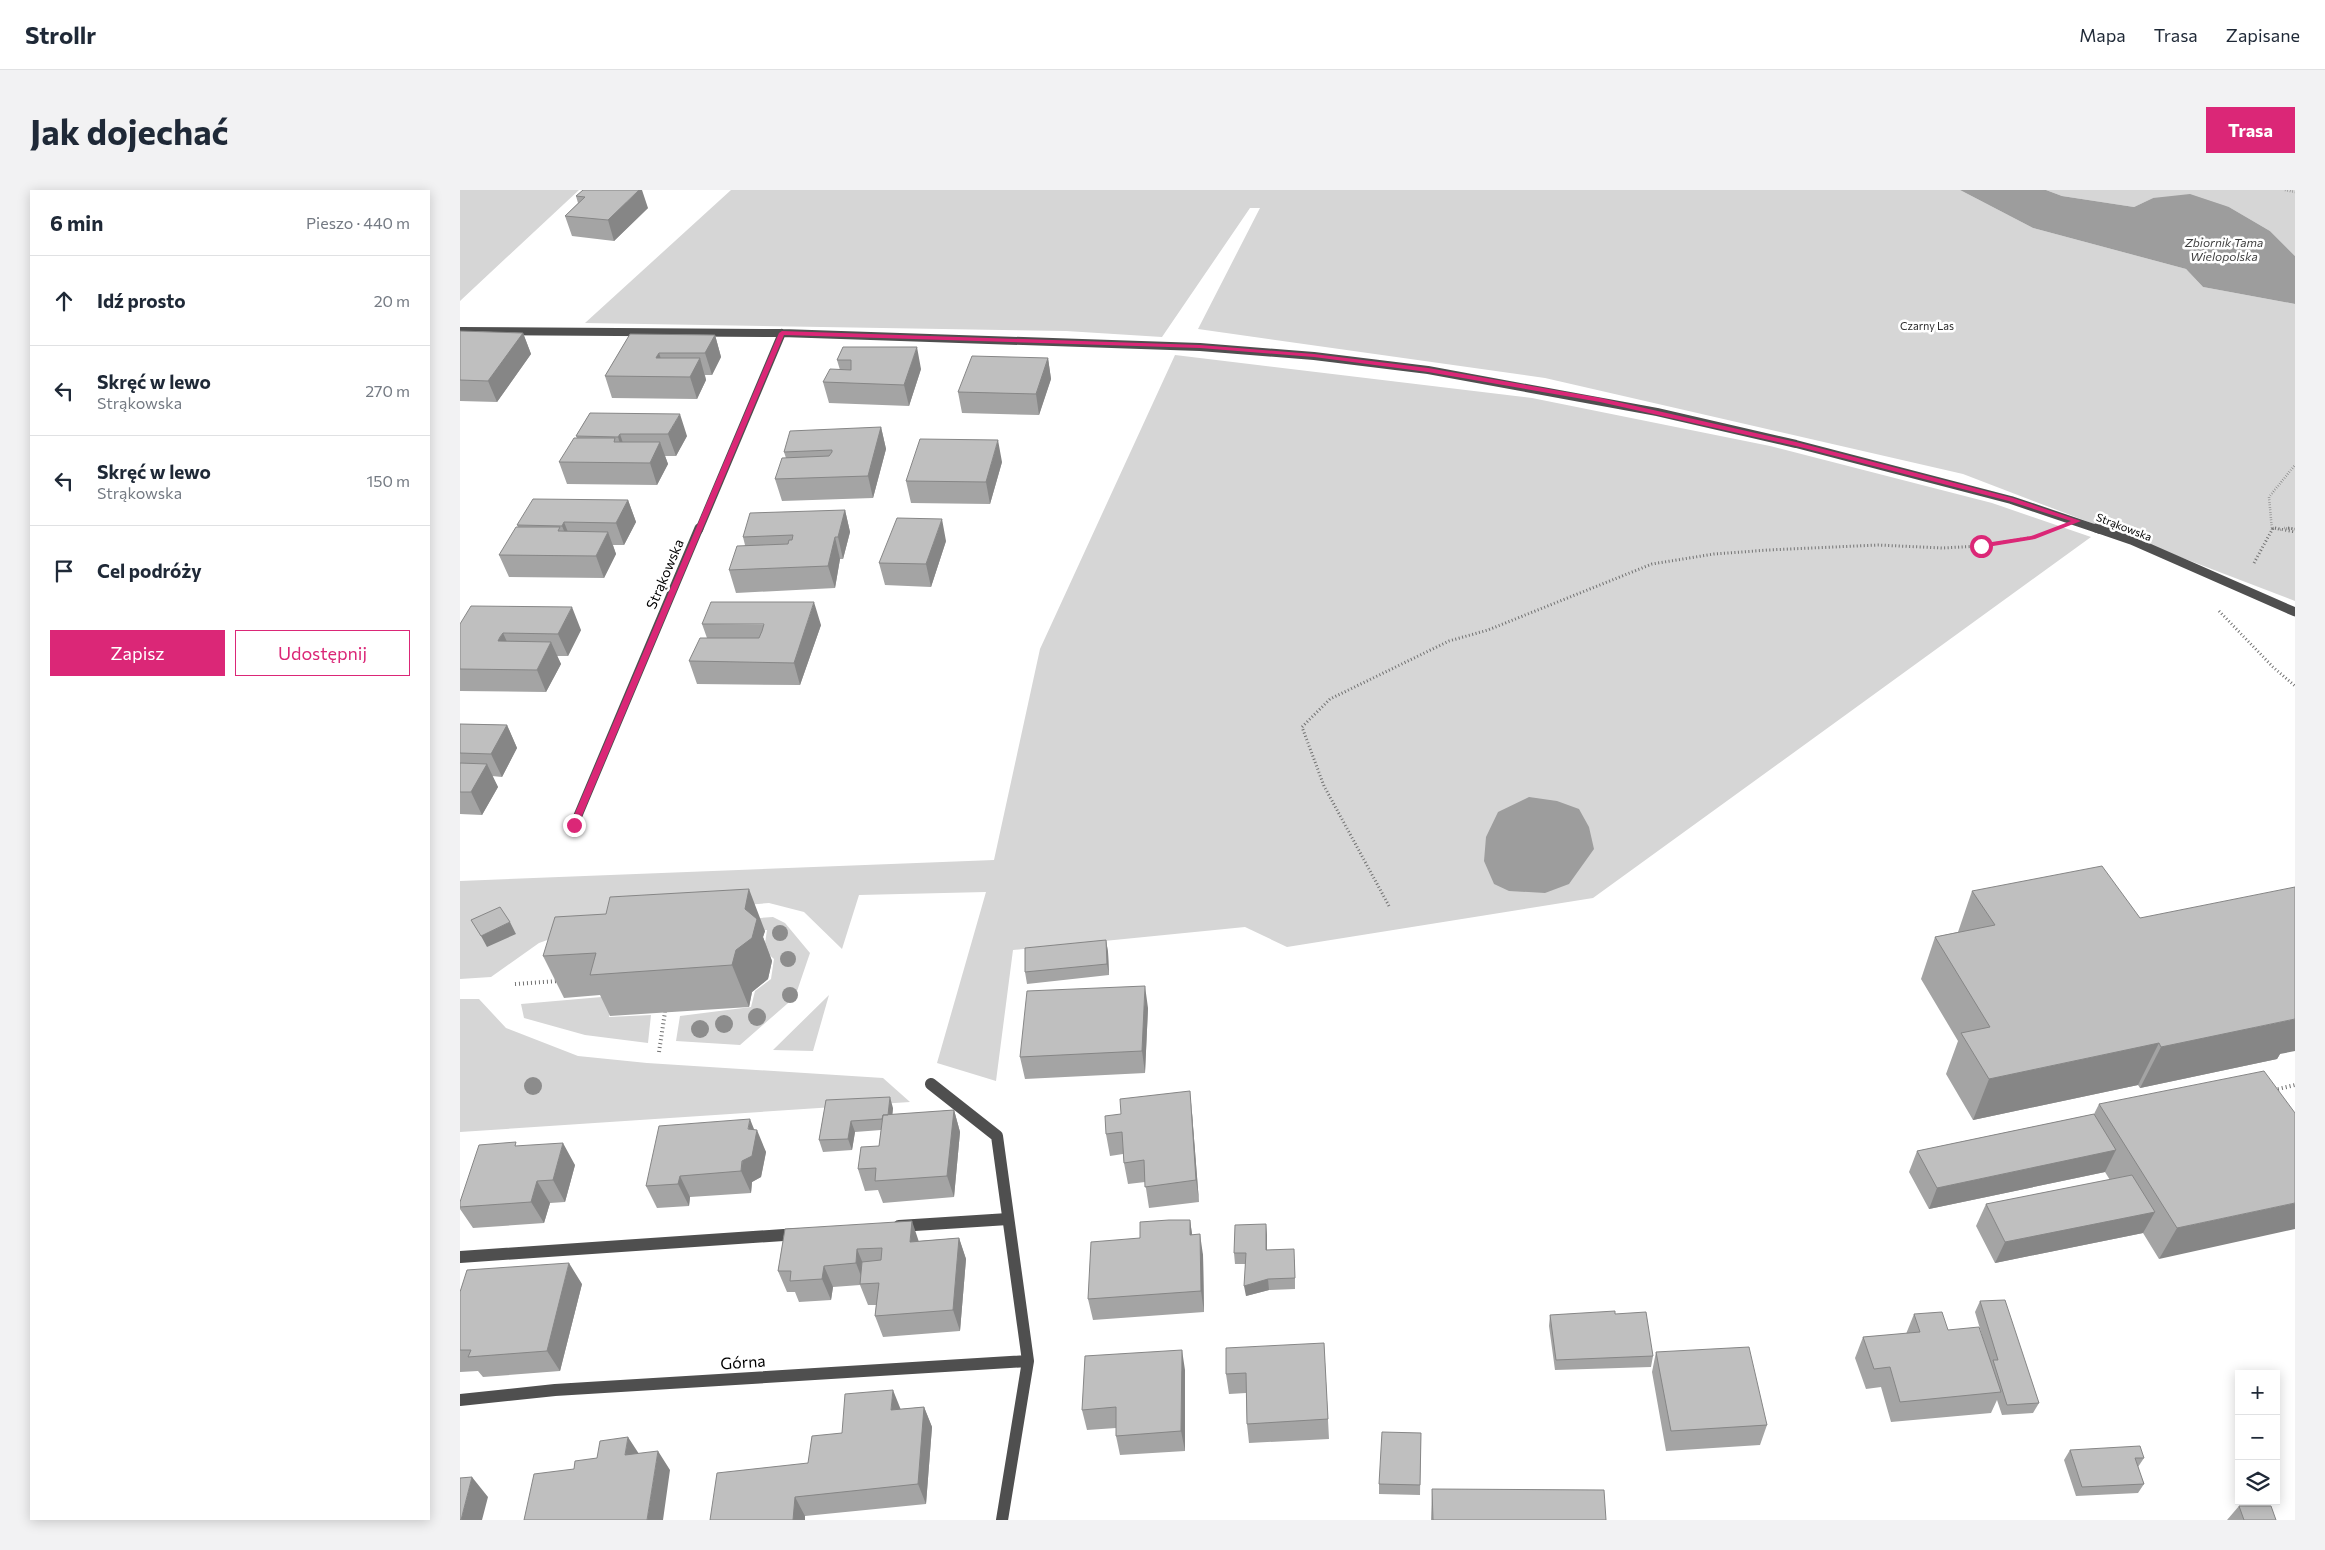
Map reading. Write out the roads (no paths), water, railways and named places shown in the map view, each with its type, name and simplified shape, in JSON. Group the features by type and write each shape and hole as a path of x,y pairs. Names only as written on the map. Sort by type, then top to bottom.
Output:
{"street":[{"name":"Strąkowska","path":"460,331 782,333 1200,346 1314,356 1428,370 1600,400 1778,440 2011,500 2131,540 2295,612"},
{"name":"Strąkowska","path":"574,825 782,333"},
{"path":"931,1084 997,1136 1028,1361 1002,1520"},
{"path":"888,1227 1008,1219"},
{"path":"460,1257 809,1233"},
{"name":"Górna","path":"460,1400 555,1390 1028,1361"}],"water":[{"name":"Zbiornik Tama Wielopolska","path":"1960,190 2046,190 2062,196 2134,207 2153,198 2190,194 2229,207 2270,231 2295,256 2295,304 2203,287 2186,269 2033,228"},
{"path":"1529,797 1557,801 1579,809 1589,827 1594,849 1569,884 1545,893 1509,891 1494,884 1484,861 1486,837 1498,812"}],"park label":[{"name":"Czarny Las","path":"1927,326"}]}
